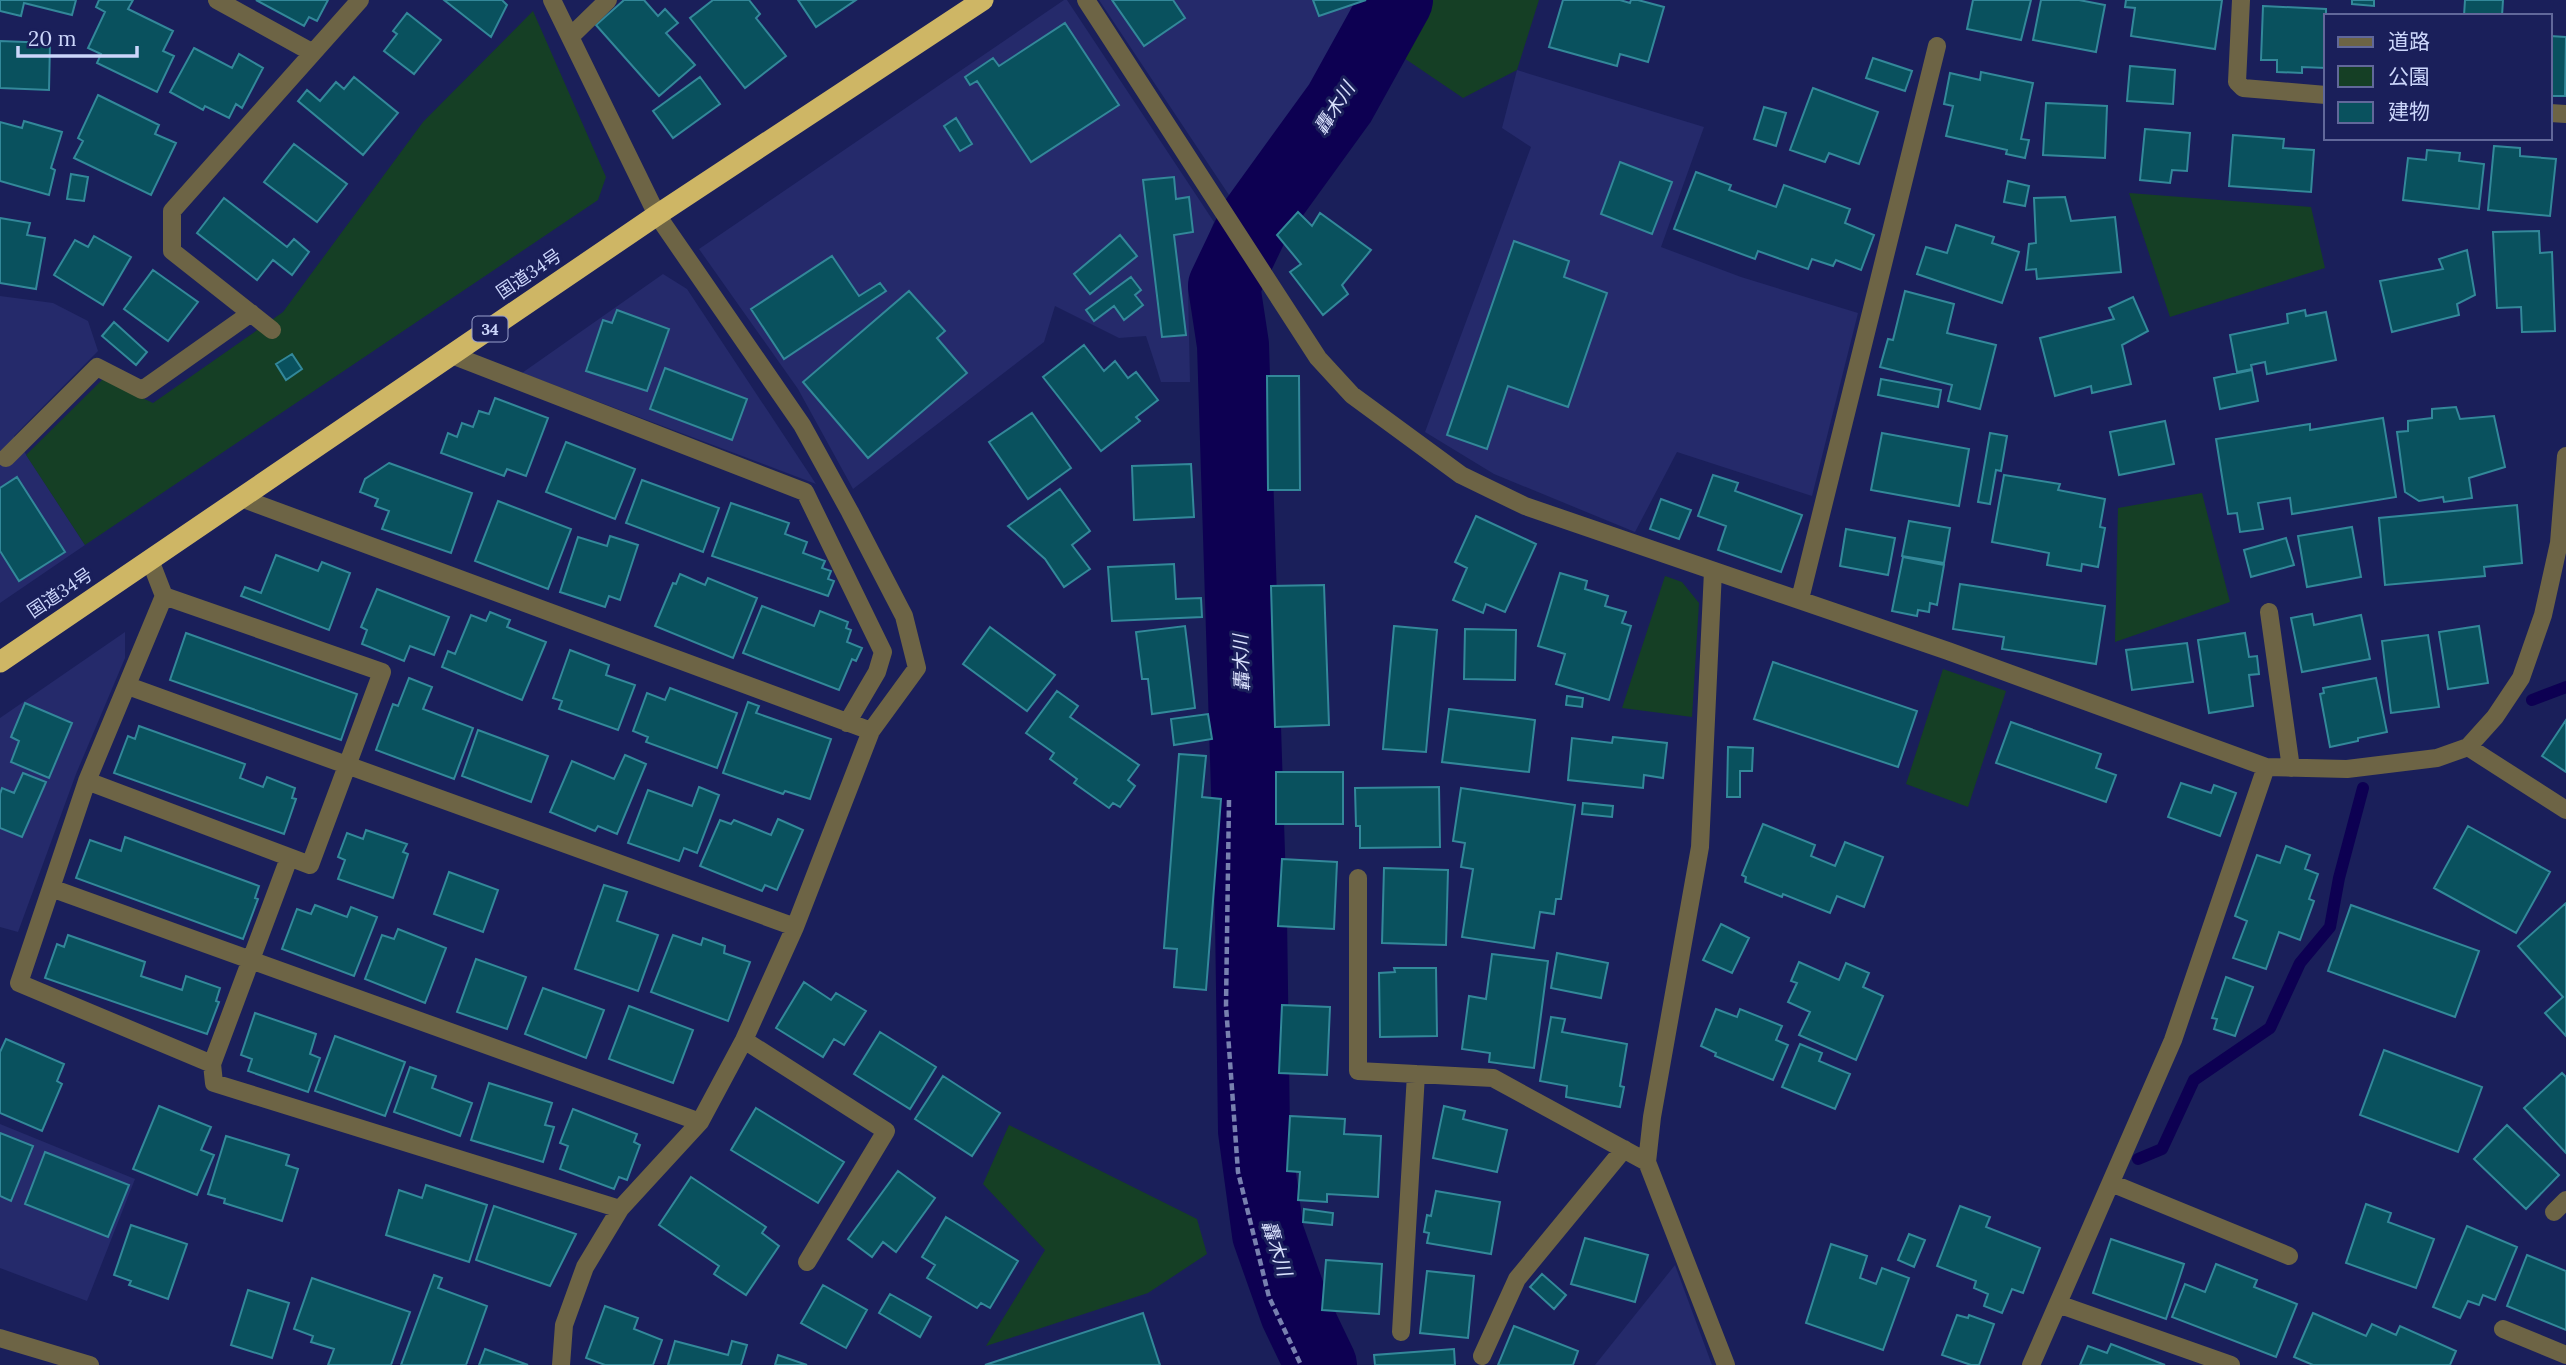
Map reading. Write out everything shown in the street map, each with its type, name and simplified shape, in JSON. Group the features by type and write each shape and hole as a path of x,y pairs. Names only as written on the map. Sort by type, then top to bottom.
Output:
{"highway":[{"name":"国道34号","path":"0,662 657,215 982,0"}],"street":[{"path":"216,0 313,53"},
{"path":"272,330 172,251 172,211 360,0"},
{"path":"552,0 657,215 802,425 904,616 917,668 871,731 795,927 744,1040 700,1122 620,1209 585,1267 564,1325 561,1365"},
{"path":"570,37 608,0"},
{"path":"1086,0 1318,358 1352,395 1461,475 1525,506 1800,599 2266,767 2347,769 2437,758 2469,747 2495,717 2521,678 2543,615 2559,543 2566,456"},
{"path":"2241,0 2237,82 2243,88 2324,95"},
{"path":"1800,599 1937,46"},
{"path":"6,458 97,366 142,390 251,313"},
{"path":"452,355 805,492 883,652 877,672 847,723"},
{"path":"241,498 871,731"},
{"path":"150,560 164,596 87,781 19,983 212,1064"},
{"path":"1713,571 1700,847 1652,1117 1647,1162 1726,1365"},
{"path":"87,781 310,864 382,672 164,596"},
{"path":"2269,612 2291,768"},
{"path":"128,686 795,927"},
{"path":"2469,747 2566,810"},
{"path":"2031,1365 2173,1040 2266,767"},
{"path":"289,858 212,1064 214,1083 620,1209"},
{"path":"1357,878 1358,1071 1493,1078 1647,1162"},
{"path":"51,888 700,1122"},
{"path":"744,1040 886,1131 807,1262"},
{"path":"1401,1332 1416,1074"},
{"path":"1482,1356 1517,1279 1624,1149"},
{"path":"2111,1183 2289,1256"},
{"path":"2058,1304 2231,1365"},
{"path":"2503,1329 2566,1355"},
{"path":"0,1338 90,1365"}],"path":[{"path":"1230,800 1226,1006 1238,1172 1269,1297 1300,1365"}],"shaded area":[{"path":"1067,0 1214,222 1188,288 1190,382 1161,382 1146,336 1119,338 1055,306 1044,342 853,489 798,389 699,249"},
{"path":"1099,0 1380,0 1328,86 1235,204"},
{"path":"1517,70 1704,127 1661,247 1741,277 1858,313 1812,496 1677,452 1635,532 1494,474 1425,432 1531,147 1502,128"},
{"path":"663,274 687,289 816,484 522,373"},
{"path":"0,296 53,303 88,321 98,351 14,436 85,545 0,603"},
{"path":"125,632 125,658 76,774 18,932 0,927 0,718"},
{"path":"0,1124 135,1179 87,1301 0,1268"},
{"path":"1675,1265 1712,1365 1595,1365"}],"green space":[{"path":"1430,0 1539,0 1517,70 1463,98 1401,56"},
{"path":"533,11 606,177 598,200 85,545 26,455 103,379 153,403 283,312 423,122"},
{"path":"2129,193 2311,207 2325,268 2170,317"},
{"path":"2202,493 2230,602 2115,642 2118,508"},
{"path":"1665,576 1682,582 1699,603 1692,717 1622,708"},
{"path":"1943,669 2006,691 1968,807 1906,784"},
{"path":"1009,1125 1197,1219 1207,1254 1148,1293 986,1346 1045,1250 983,1184"}],"building":[{"path":"0,0 76,0 72,15 24,3 21,16 0,11"},
{"path":"99,0 133,0 128,9 173,31 163,51 174,56 157,92 97,63 101,54 88,48 105,12 96,7"},
{"path":"256,0 328,0 317,21 309,17 304,26"},
{"path":"444,0 502,0 507,5 491,37"},
{"path":"624,0 644,0 658,16 665,9 678,23 666,33 695,65 659,96 596,25"},
{"path":"713,0 749,0 760,14 756,18 786,56 745,88 690,18"},
{"path":"798,0 856,0 816,27"},
{"path":"1112,0 1173,0 1185,18 1144,46"},
{"path":"1313,0 1366,0 1319,16"},
{"path":"1563,0 1620,0 1630,3 1631,0 1638,0 1664,7 1648,62 1620,54 1617,66 1549,47"},
{"path":"1973,0 2031,0 2021,40 1967,29"},
{"path":"2041,0 2079,0 2105,5 2096,52 2033,40"},
{"path":"2126,0 2222,0 2215,49 2131,36 2135,8 2125,7"},
{"path":"2352,0 2374,0 2374,6 2352,4"},
{"path":"2465,0 2503,0 2502,14 2464,14"},
{"path":"2263,6 2326,9 2324,68 2302,67 2302,73 2277,72 2277,60 2261,60"},
{"path":"407,13 441,40 414,74 384,51 397,34 393,31"},
{"path":"1065,23 1119,105 1031,162 977,81 970,85 965,77 993,58 999,66"},
{"path":"2552,36 2566,37 2565,96 2552,96"},
{"path":"0,41 50,43 49,90 0,88"},
{"path":"194,48 232,68 239,54 263,68 242,108 236,104 229,118 205,106 203,110 170,92"},
{"path":"1873,58 1912,71 1905,91 1866,78"},
{"path":"2130,66 2175,70 2173,104 2127,101"},
{"path":"1981,72 2033,83 2021,139 2029,140 2025,158 2006,154 2007,150 1946,136 1953,106 1944,104 1950,73 1980,80"},
{"path":"354,77 398,113 363,155 298,101 307,90 320,101 336,82 344,89"},
{"path":"700,77 720,104 673,138 653,111"},
{"path":"1813,88 1878,112 1859,164 1829,153 1825,162 1790,150"},
{"path":"98,95 159,125 155,134 176,143 151,195 74,158 83,141 78,138"},
{"path":"2046,103 2107,106 2105,158 2043,155"},
{"path":"1764,107 1786,113 1776,146 1754,139"},
{"path":"956,118 972,144 960,151 944,126"},
{"path":"24,121 62,132 51,168 55,170 49,195 0,181 0,122 22,128"},
{"path":"2145,129 2190,133 2187,171 2172,170 2170,183 2140,180"},
{"path":"2233,135 2284,139 2283,148 2314,150 2311,192 2229,186"},
{"path":"294,144 347,184 317,222 264,182"},
{"path":"2494,146 2520,148 2520,156 2556,159 2550,216 2488,210"},
{"path":"2427,150 2460,153 2459,161 2484,164 2479,209 2403,200 2408,158 2426,160"},
{"path":"1620,162 1672,182 1652,234 1601,214"},
{"path":"1696,172 1731,185 1729,190 1776,207 1784,185 1850,209 1845,223 1874,235 1861,270 1836,260 1833,266 1812,259 1808,269 1758,251 1755,259 1674,229"},
{"path":"71,174 88,177 84,201 67,199"},
{"path":"1174,177 1176,199 1189,197 1193,232 1174,235 1186,335 1162,337 1143,180"},
{"path":"2008,181 2029,186 2025,206 2004,202"},
{"path":"2065,197 2071,221 2115,217 2121,272 2037,279 2036,269 2026,270 2029,244 2036,243 2034,198"},
{"path":"224,198 287,247 294,239 309,252 292,275 273,260 257,280 197,233"},
{"path":"1298,212 1312,226 1320,213 1371,250 1342,285 1348,294 1323,315 1290,272 1301,264 1277,235"},
{"path":"0,218 30,223 27,235 45,238 36,289 0,283"},
{"path":"1956,225 1994,237 1992,243 2019,252 2002,303 1917,274 1926,247 1947,253"},
{"path":"2539,231 2540,253 2552,252 2555,331 2522,332 2521,307 2497,308 2493,232"},
{"path":"1120,235 1137,256 1090,294 1074,274"},
{"path":"94,236 131,257 103,305 54,275 75,240 88,247"},
{"path":"1514,241 1569,261 1564,277 1607,293 1568,407 1508,386 1487,449 1447,435"},
{"path":"2467,250 2475,295 2457,304 2459,315 2392,332 2380,281 2443,269 2439,259"},
{"path":"832,256 859,296 880,283 886,291 784,359 751,309"},
{"path":"153,270 198,302 168,341 124,309"},
{"path":"1131,277 1141,290 1135,295 1143,305 1124,320 1114,306 1094,321 1086,310"},
{"path":"909,291 945,331 937,338 967,373 868,458 803,382"},
{"path":"1905,291 1954,304 1947,333 1996,345 1980,409 1948,401 1952,385 1880,367 1888,339 1893,340"},
{"path":"2133,297 2148,331 2122,345 2131,384 2092,393 2091,386 2055,396 2040,338 2114,319 2109,308"},
{"path":"617,310 669,329 647,391 586,371 603,320 612,323"},
{"path":"2305,310 2306,316 2326,312 2336,360 2267,374 2265,362 2251,365 2252,369 2237,372 2230,335 2288,323 2287,314"},
{"path":"114,322 147,352 136,365 102,336"},
{"path":"1084,345 1104,371 1115,361 1128,378 1136,372 1158,400 1136,417 1140,421 1101,451 1043,377"},
{"path":"292,354 302,369 286,380 276,364"},
{"path":"665,368 747,399 732,440 650,409"},
{"path":"2252,370 2258,401 2220,409 2214,378"},
{"path":"1267,376 1299,376 1300,490 1268,490"},
{"path":"1881,379 1941,390 1938,407 1878,395"},
{"path":"495,398 548,418 526,476 507,469 504,476 441,453 448,433 457,437 462,423 473,427 479,411 489,414"},
{"path":"2456,407 2460,419 2494,416 2505,467 2469,478 2472,498 2444,502 2443,497 2419,501 2405,492 2397,432 2408,431 2408,421 2432,418 2432,409"},
{"path":"1032,413 1071,468 1028,499 989,442"},
{"path":"2383,418 2396,497 2292,514 2290,498 2258,503 2263,529 2240,532 2237,513 2228,514 2216,439 2310,424 2310,430"},
{"path":"2165,421 2174,464 2119,475 2110,432"},
{"path":"1882,433 1969,449 1959,506 1871,490"},
{"path":"1990,433 2007,436 2001,471 1996,470 1990,504 1978,502"},
{"path":"566,442 635,469 615,519 546,492"},
{"path":"389,463 472,493 451,553 382,529 389,511 375,506 378,499 360,492 365,479"},
{"path":"1191,464 1194,517 1134,520 1132,466"},
{"path":"1713,475 1738,483 1735,491 1802,515 1781,572 1718,550 1726,526 1698,516"},
{"path":"2004,475 2060,484 2058,490 2105,499 2100,527 2105,528 2098,567 2082,564 2081,571 2047,565 2049,553 1992,542"},
{"path":"17,477 65,552 19,581 0,551 0,488"},
{"path":"642,480 719,508 703,552 626,523"},
{"path":"1060,489 1090,531 1072,545 1090,569 1064,587 1045,559 1008,526"},
{"path":"1661,499 1691,510 1679,539 1650,529"},
{"path":"498,501 571,529 548,589 475,561"},
{"path":"731,503 789,523 785,534 807,542 803,553 825,561 822,568 831,571 828,579 834,581 828,596 712,556"},
{"path":"2517,505 2522,563 2484,567 2485,576 2385,585 2379,518"},
{"path":"1476,516 1536,544 1505,612 1486,604 1483,613 1453,600 1467,568 1455,562"},
{"path":"1909,521 1950,528 1944,563 1902,556"},
{"path":"2352,527 2361,577 2307,587 2298,536"},
{"path":"1846,529 1895,538 1888,575 1840,566"},
{"path":"610,536 638,545 620,600 609,596 605,607 560,592 578,537 607,546"},
{"path":"2286,538 2294,565 2251,577 2244,550"},
{"path":"276,555 318,571 322,562 350,573 329,630 241,596 245,587 261,593"},
{"path":"1903,557 1944,565 1937,605 1930,603 1929,612 1918,610 1917,616 1892,611"},
{"path":"1174,564 1176,599 1201,598 1202,617 1112,621 1108,567"},
{"path":"1560,573 1587,581 1585,589 1608,596 1605,606 1626,612 1622,623 1631,626 1609,700 1556,684 1565,654 1538,646"},
{"path":"680,574 705,585 708,578 757,598 733,658 655,626 673,583 676,584"},
{"path":"1960,584 2105,606 2096,664 2002,649 2004,637 1953,629"},
{"path":"1324,585 1329,725 1275,727 1271,586"},
{"path":"377,589 449,617 434,655 410,646 404,661 362,644 367,630 361,627"},
{"path":"762,606 814,626 820,611 848,622 846,628 851,630 847,642 862,648 856,661 852,659 839,690 743,653"},
{"path":"490,612 510,620 507,627 546,642 522,700 442,667 448,651 455,654 471,615 486,621"},
{"path":"2312,614 2314,625 2361,615 2370,659 2302,672 2291,618"},
{"path":"1185,626 1195,708 1152,714 1148,679 1142,679 1136,632"},
{"path":"1394,626 1437,630 1426,752 1383,749"},
{"path":"2479,626 2488,683 2448,689 2439,632"},
{"path":"990,627 1055,675 1027,711 963,664"},
{"path":"1465,629 1516,630 1515,680 1464,679"},
{"path":"186,633 357,694 341,740 170,680"},
{"path":"2245,633 2249,657 2257,656 2259,674 2249,675 2253,706 2209,713 2198,640"},
{"path":"2428,635 2439,707 2391,713 2382,641"},
{"path":"2187,643 2193,682 2132,690 2126,650"},
{"path":"570,650 609,665 606,675 635,685 618,730 559,709 562,701 553,698"},
{"path":"1773,662 1917,711 1898,767 1754,719"},
{"path":"409,678 432,687 423,709 473,728 454,779 376,750 393,704 398,706"},
{"path":"2376,678 2387,732 2330,747 2320,694 2324,693 2323,688"},
{"path":"670,688 737,713 717,768 646,742 648,737 633,731 647,693 665,700"},
{"path":"1057,691 1078,706 1070,717 1139,765 1128,780 1135,786 1120,807 1113,803 1109,808 1074,783 1077,779 1050,759 1054,753 1026,733"},
{"path":"1567,696 1583,698 1582,707 1566,705"},
{"path":"748,702 759,706 756,713 831,739 810,799 785,791 783,794 723,773"},
{"path":"25,703 72,723 49,778 11,762 19,741 11,737"},
{"path":"1449,709 1535,720 1529,772 1442,762"},
{"path":"1208,714 1212,739 1174,745 1171,719"},
{"path":"2566,720 2566,772 2542,756"},
{"path":"2011,722 2101,754 2096,768 2116,775 2106,802 1996,763"},
{"path":"139,726 245,764 240,778 263,787 267,777 295,788 292,798 296,799 284,834 114,773 128,736 135,739"},
{"path":"478,730 548,756 531,802 462,776"},
{"path":"1613,737 1667,743 1663,778 1644,775 1643,788 1568,780 1572,738 1612,743"},
{"path":"1728,747 1753,748 1752,771 1740,771 1740,797 1727,797"},
{"path":"1179,754 1206,756 1202,797 1221,799 1206,990 1174,987 1177,949 1164,948"},
{"path":"625,755 646,764 617,834 598,826 595,831 550,812 572,761 614,779"},
{"path":"1276,772 1343,772 1343,824 1276,824"},
{"path":"23,773 46,782 22,837 0,828 0,794 2,788 14,793"},
{"path":"2181,783 2211,793 2214,785 2236,793 2220,836 2168,817"},
{"path":"699,787 719,795 697,853 684,848 679,861 628,843 648,790 692,806"},
{"path":"1439,787 1440,847 1360,848 1360,826 1356,826 1355,788"},
{"path":"1461,788 1575,805 1561,899 1556,899 1554,914 1540,912 1534,948 1462,937 1473,869 1461,867 1465,843 1453,841"},
{"path":"1583,803 1613,806 1612,817 1582,814"},
{"path":"778,819 803,830 777,890 765,885 762,891 700,866 720,820 731,824 734,820 771,835"},
{"path":"1763,824 1815,845 1811,856 1835,866 1845,842 1883,857 1864,907 1837,896 1830,913 1745,882 1746,877 1742,875"},
{"path":"2468,826 2550,872 2516,933 2434,888"},
{"path":"366,830 407,844 403,852 408,854 393,898 338,879 345,860 338,857 347,833 363,839"},
{"path":"125,837 259,886 255,898 258,899 243,939 76,878 90,840 121,851"},
{"path":"2286,846 2310,855 2305,869 2318,874 2309,899 2314,901 2300,940 2279,932 2266,969 2233,958 2247,921 2235,916 2257,855 2280,863"},
{"path":"1282,859 1337,862 1334,929 1278,926"},
{"path":"1384,868 1448,870 1446,945 1382,943"},
{"path":"449,872 498,890 483,932 434,914"},
{"path":"604,885 627,892 617,921 658,935 638,991 575,969"},
{"path":"2566,903 2566,1036 2545,1013 2563,997 2518,946"},
{"path":"315,905 347,917 351,907 377,917 354,976 282,949 297,909 311,914"},
{"path":"2351,905 2479,951 2455,1017 2328,971"},
{"path":"1721,924 1749,938 1732,973 1703,960"},
{"path":"398,929 446,948 425,1003 365,979 382,935 394,939"},
{"path":"68,935 145,962 141,976 182,990 186,976 220,988 216,1001 219,1002 207,1034 45,978 57,944 64,947"},
{"path":"673,935 701,945 703,938 725,946 724,953 750,962 728,1021 651,992"},
{"path":"1557,953 1608,963 1601,998 1551,988"},
{"path":"1492,954 1548,961 1534,1068 1489,1062 1490,1053 1462,1049 1469,996 1486,999"},
{"path":"476,959 526,977 507,1029 457,1012"},
{"path":"1799,962 1839,980 1846,963 1869,973 1863,987 1883,996 1856,1060 1799,1035 1810,1012 1788,1002 1797,983 1791,981"},
{"path":"1394,968 1436,968 1437,1036 1380,1037 1379,973 1395,972"},
{"path":"2226,977 2253,987 2235,1036 2214,1029 2217,1019 2212,1018"},
{"path":"804,982 831,1000 836,993 866,1011 844,1045 834,1039 823,1057 776,1028"},
{"path":"543,988 604,1010 586,1058 525,1034"},
{"path":"1282,1005 1330,1007 1327,1075 1279,1073"},
{"path":"629,1006 693,1030 673,1083 609,1059"},
{"path":"1716,1009 1737,1017 1740,1009 1782,1026 1776,1040 1788,1045 1773,1080 1715,1056 1716,1053 1701,1046"},
{"path":"255,1013 316,1034 310,1054 320,1058 308,1092 248,1071 252,1059 241,1055"},
{"path":"1551,1017 1565,1019 1562,1032 1627,1044 1620,1086 1624,1087 1620,1107 1566,1097 1567,1086 1540,1081"},
{"path":"880,1032 936,1067 910,1109 854,1074"},
{"path":"335,1036 405,1062 385,1116 315,1091"},
{"path":"6,1039 64,1064 57,1081 62,1084 42,1131 0,1113 0,1052"},
{"path":"1800,1044 1822,1053 1819,1061 1850,1074 1835,1109 1782,1087"},
{"path":"2384,1050 2482,1087 2458,1152 2360,1115"},
{"path":"410,1067 436,1076 432,1088 472,1103 460,1136 394,1112"},
{"path":"2562,1073 2566,1077 2566,1153 2524,1108"},
{"path":"943,1076 1000,1113 972,1156 915,1119"},
{"path":"489,1083 552,1103 545,1125 554,1127 543,1162 471,1140"},
{"path":"159,1106 211,1127 201,1150 214,1155 197,1195 133,1169"},
{"path":"1444,1106 1465,1111 1463,1119 1507,1130 1497,1172 1433,1158"},
{"path":"756,1108 844,1162 818,1203 731,1150"},
{"path":"573,1109 637,1134 634,1142 640,1145 627,1180 619,1177 614,1189 560,1169 568,1146 560,1143"},
{"path":"1290,1116 1345,1119 1344,1134 1381,1136 1378,1197 1327,1194 1327,1202 1298,1200 1300,1172 1287,1171"},
{"path":"2507,1125 2559,1175 2526,1209 2474,1159"},
{"path":"0,1133 33,1146 11,1201 0,1196"},
{"path":"226,1136 289,1155 286,1165 298,1169 282,1221 224,1203 225,1199 208,1194"},
{"path":"45,1152 129,1185 108,1237 25,1204"},
{"path":"898,1171 935,1198 896,1252 883,1242 872,1257 848,1239"},
{"path":"691,1177 766,1227 762,1233 779,1246 746,1295 714,1274 719,1266 659,1225"},
{"path":"426,1185 487,1205 469,1262 386,1235 399,1190 422,1198"},
{"path":"1436,1191 1500,1202 1491,1254 1427,1243 1429,1233 1424,1232 1427,1215 1431,1216"},
{"path":"2366,1204 2391,1213 2388,1222 2434,1239 2416,1288 2346,1263"},
{"path":"494,1206 576,1234 550,1286 476,1260"},
{"path":"1960,1206 1990,1217 1986,1227 2040,1248 2023,1293 2012,1289 2002,1313 1984,1306 1988,1294 1974,1288 1976,1281 1937,1266"},
{"path":"1304,1209 1333,1213 1332,1225 1303,1222"},
{"path":"946,1217 1018,1261 990,1308 981,1303 977,1308 927,1278 935,1265 922,1257"},
{"path":"131,1225 187,1244 168,1299 129,1285 131,1281 114,1275"},
{"path":"2467,1226 2517,1247 2495,1300 2483,1295 2479,1305 2468,1301 2460,1318 2433,1307"},
{"path":"1909,1234 1925,1240 1914,1267 1898,1260"},
{"path":"1585,1238 1648,1255 1635,1302 1571,1284"},
{"path":"2111,1239 2184,1264 2166,1319 2093,1293"},
{"path":"1831,1244 1867,1256 1860,1278 1876,1284 1882,1268 1909,1278 1883,1350 1806,1323"},
{"path":"2527,1255 2566,1271 2566,1330 2507,1306"},
{"path":"1326,1260 1382,1264 1379,1314 1322,1310"},
{"path":"2216,1264 2257,1280 2254,1287 2297,1304 2276,1357 2172,1317 2185,1284 2205,1292"},
{"path":"1427,1271 1474,1276 1468,1338 1420,1333"},
{"path":"1542,1274 1566,1295 1554,1309 1530,1287"},
{"path":"434,1275 442,1278 438,1288 487,1306 466,1365 401,1365"},
{"path":"312,1278 410,1312 391,1365 328,1365 334,1349 311,1342 313,1336 294,1329"},
{"path":"823,1285 867,1310 846,1348 801,1323"},
{"path":"248,1290 289,1303 272,1358 231,1345"},
{"path":"890,1294 931,1317 920,1337 879,1313"},
{"path":"605,1306 638,1318 634,1329 662,1340 653,1365 605,1365 586,1358"},
{"path":"1143,1313 1160,1365 985,1365"},
{"path":"2313,1313 2366,1336 2372,1324 2396,1335 2400,1326 2456,1351 2450,1365 2313,1365 2294,1357"},
{"path":"1957,1315 1968,1318 1969,1315 1994,1324 1979,1365 1942,1355"},
{"path":"1514,1326 1578,1351 1573,1365 1498,1365"},
{"path":"675,1341 728,1355 732,1341 747,1345 741,1365 668,1365"},
{"path":"2111,1344 2165,1365 2080,1365 2088,1346 2107,1353"},
{"path":"485,1349 528,1365 479,1365"},
{"path":"1454,1349 1455,1365 1375,1365 1374,1355"},
{"path":"778,1355 807,1365 775,1365"}],"waterway":[{"name":"轟木川","path":"1321,1365 1296,1313 1268,1234 1254,1131 1251,917 1233,345 1224,286 1256,219 1340,103 1397,0"},
{"path":"2532,700 2566,687"},
{"path":"2138,1159 2162,1149 2194,1080 2270,1028 2300,963 2330,927 2339,878 2363,788"}]}
